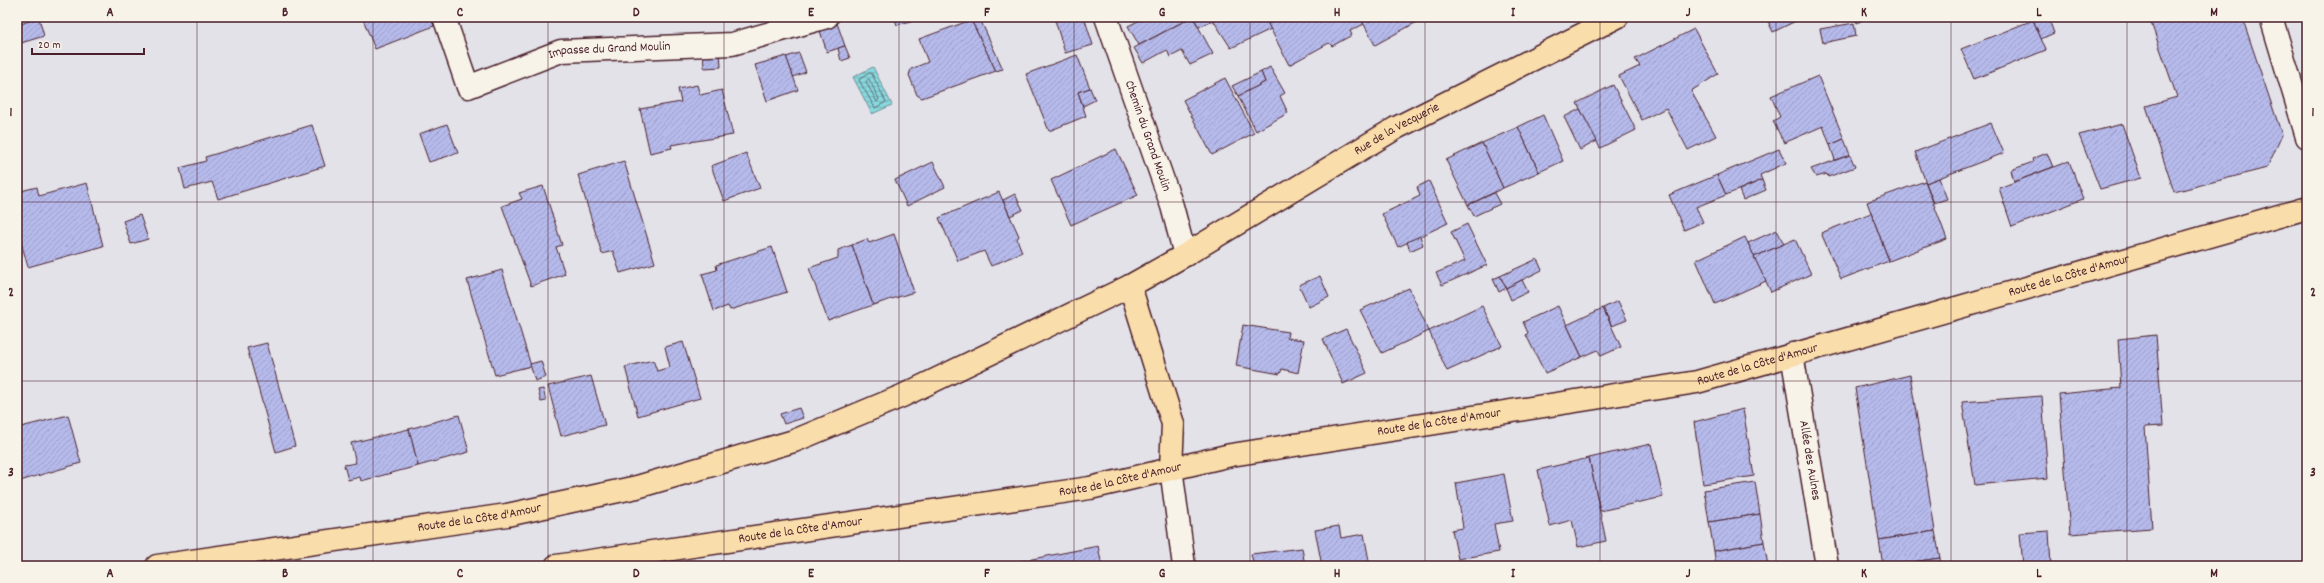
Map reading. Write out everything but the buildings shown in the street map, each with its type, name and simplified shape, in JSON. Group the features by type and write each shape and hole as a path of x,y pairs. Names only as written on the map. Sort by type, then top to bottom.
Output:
{"main road":[{"name":"Rue de la Vecquerie","path":"1185,256 1396,128 1617,17"},
{"name":"Route de la Côte d'Amour","path":"556,566 1090,488 1231,455 1697,382 2307,208"},
{"name":"Route de la Côte d'Amour","path":"157,566 507,515 637,487 794,441 902,396 1130,286 1185,256"},
{"path":"1130,286 1173,424 1171,468"}],"street":[{"name":"Impasse du Grand Moulin","path":"444,17 468,87 561,51 732,44 827,17"},
{"name":"Chemin du Grand Moulin","path":"1106,17 1172,206 1185,256"},
{"path":"2271,17 2307,137"},
{"name":"Allée des Aulnes","path":"1792,354 1827,566"},
{"path":"1171,468 1184,566"}],"water":[{"path":"873,67 892,105 872,114 853,77"}]}
